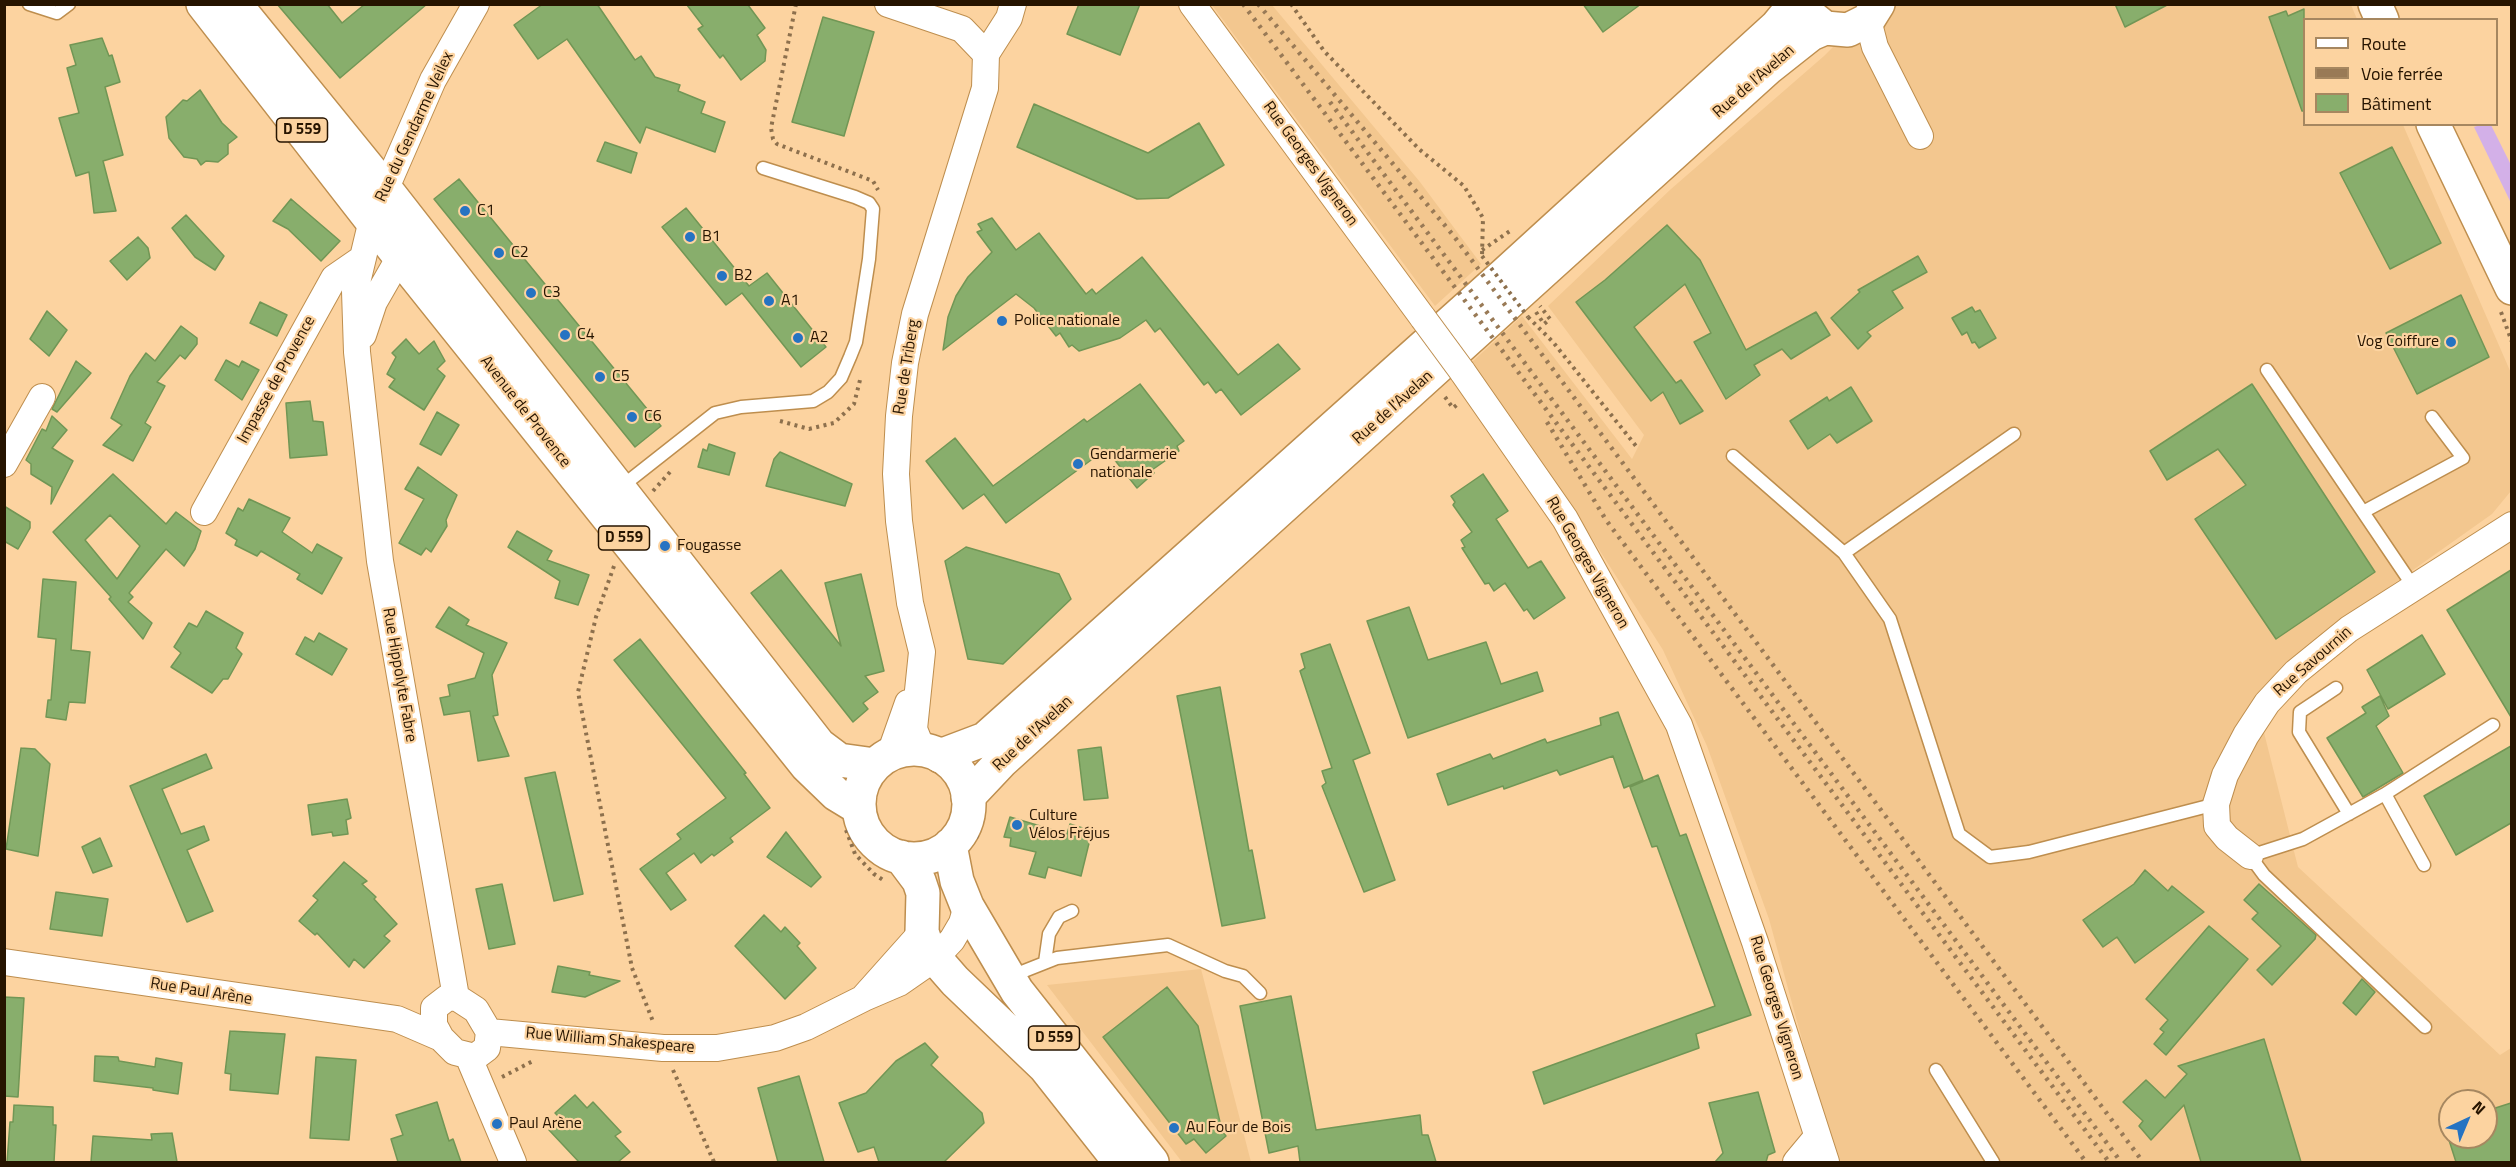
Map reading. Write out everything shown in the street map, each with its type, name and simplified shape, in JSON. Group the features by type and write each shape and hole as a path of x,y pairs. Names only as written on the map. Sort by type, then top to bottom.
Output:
{"main road":[{"name":"Avenue de Provence","path":"203,4 400,257 627,542 807,766 836,794 850,814"},
{"name":"Avenue de Provence","path":"236,4 416,229 633,493 819,746 846,762 883,759"},
{"name":"Rue de l'Avelan","path":"931,753 986,739 1531,250 1777,26 1795,4"},
{"path":"2375,4 2381,18"},
{"path":"2386,4 2392,18"},
{"path":"1814,16 1848,30 1873,12"},
{"name":"Rue de l'Avelan","path":"975,807 1011,753 1768,68 1811,34 1814,16"},
{"path":"2434,126 2511,288"},
{"path":"2447,126 2511,260"},
{"path":"897,871 962,844 965,824 975,807 959,773 931,753 912,749 883,759 865,777 850,814 872,840 890,854 897,871 919,881 937,957"},
{"name":"D 559","path":"962,844 957,881 967,906 1009,977 1152,1162"},
{"name":"D 559","path":"937,957 1045,1066 1120,1162"}],"street":[{"name":"Rue du Gendarme Veilex","path":"372,219 387,190 433,80 476,4"},
{"path":"888,4 962,29 986,54 1009,18 1011,4"},
{"path":"962,29 990,18 1011,4"},
{"name":"Rue Georges Vigneron","path":"1192,4 1462,371 1565,519 1679,725 1755,942 1816,1138 1826,1162"},
{"path":"1873,12 1875,47 1920,136"},
{"name":"Rue de Triberg","path":"931,753 914,729 916,687 922,652 910,603 899,521 896,474 899,416 905,363 915,314 986,88 986,54"},
{"name":"Rue Hippolyte Fabre","path":"372,219 356,291 357,352 380,561 445,1003"},
{"name":"Rue Hippolyte Fabre","path":"357,352 374,302 416,229"},
{"name":"Impasse de Provence","path":"204,512 334,278 363,258"},
{"path":"4,464 42,397"},
{"name":"Rue Savournin","path":"2250,856 2227,838 2217,826 2216,804 2225,775 2246,735 2267,703 2323,650 2414,586 2511,525"},
{"name":"Rue de Triberg","path":"883,759 916,687"},
{"name":"Rue William Shakespeare","path":"864,998 899,983 937,957 952,940 962,923 967,906"},
{"name":"Rue William Shakespeare","path":"489,1032 663,1048 717,1048 776,1038 807,1027 937,957"},
{"name":"Rue Paul Arène","path":"4,962 397,1019 441,1038"},
{"path":"445,1003 476,1010 489,1032 487,1048 475,1057 469,1058 454,1052 441,1038 432,1017 445,1003"},
{"name":"Rue Paul Arène","path":"397,1019 445,1003"},
{"path":"469,1058 513,1162"},
{"path":"1796,1162 1816,1138"}],"lane":[{"path":"29,4 57,14 69,4"},
{"path":"633,493 714,413 741,407 813,401 841,378 850,357 856,342 869,259 873,209 869,203 855,197 763,168"},
{"path":"2267,370 2414,586"},
{"path":"2363,512 2463,459 2432,417"},
{"path":"1844,554 2014,434"},
{"path":"1733,456 1844,554 1890,620 1959,834 1990,857 2029,852 2216,804"},
{"path":"2336,688 2300,712 2300,732 2349,814"},
{"path":"2424,1027 2264,875 2250,856 2303,839 2385,794 2493,725"},
{"path":"2385,794 2424,865"},
{"path":"1045,962 1049,934 1059,917 1072,911"},
{"path":"1009,977 1057,958 1168,945 1225,971 1243,976 1260,993"},
{"path":"1936,1070 1993,1162"}],"path":[{"path":"796,4 771,128 772,140 777,144 873,181 883,196"},
{"path":"1292,4 1324,51 1419,149 1464,186 1483,218 1482,256 1528,317 1553,342 1636,446"},
{"path":"1535,311 1544,324 1550,319 1541,307"},
{"path":"771,419 809,429 834,423 854,404 861,374"},
{"path":"1443,394 1453,408"},
{"path":"633,493 678,463"},
{"path":"627,542 619,553 596,616 578,692 632,968 656,1027"},
{"path":"962,844 975,807"},
{"path":"850,814 855,854 874,874 897,871"},
{"path":"670,1062 714,1162"}],"shaded area":[{"path":"1212,5 1272,5 1420,182 1481,264 1435,306"},
{"path":"1875,5 2351,5 2357,18 2303,18 2303,126 2403,126 2511,373 2511,491 2492,514 2389,587 2255,697 2298,867 2500,1055 2511,1048 2511,1162 1840,1162 1824,1120 1769,919 1707,746 1663,650 1572,507 1472,362 1522,316 1632,459 1644,435 1548,306 1671,189 1824,56"},
{"path":"2492,126 2511,165 2511,203 2474,127"},
{"path":"1201,969 1251,1162 1182,1162 1047,985"}],"building":[{"path":"277,4 327,4 342,23 365,4 427,4 340,78"},
{"path":"543,4 597,4 635,60 641,56 655,77 680,85 678,91 705,102 701,113 725,122 715,152 646,127 640,143 567,39 538,59 514,25"},
{"path":"1079,4 1140,4 1120,55 1067,34"},
{"path":"1583,4 1641,4 1603,32"},
{"path":"2115,4 2169,4 2125,27"},
{"path":"687,5 748,5 765,28 757,35 766,50 765,61 741,80 723,55 720,58 698,29 703,26"},
{"path":"2304,9 2303,111 2269,17 2286,11 2288,16"},
{"path":"823,17 874,32 844,136 792,122"},
{"path":"102,38 109,56 112,55 120,82 105,87 123,155 103,161 116,211 94,213 89,172 76,176 59,118 79,113 67,68 76,65 70,45"},
{"path":"200,90 222,123 237,137 228,144 228,154 218,162 206,161 201,165 197,159 184,157 169,138 166,117 183,100 187,101"},
{"path":"1034,104 1148,153 1199,123 1224,165 1168,198 1137,199 1017,147"},
{"path":"605,142 637,153 631,173 597,161"},
{"path":"2392,147 2441,243 2390,269 2340,173"},
{"path":"459,179 661,426 635,447 434,199"},
{"path":"291,199 340,241 321,261 288,229 273,221"},
{"path":"686,208 749,286 767,273 826,347 801,367 742,293 726,305 662,227"},
{"path":"186,215 224,256 215,270 195,257 172,228"},
{"path":"992,218 1016,250 1039,233 1086,294 1092,289 1096,294 1142,257 1238,375 1278,344 1300,369 1241,415 1221,389 1216,393 1208,382 1204,385 1160,328 1155,332 1146,320 1120,338 1079,351 1072,345 1069,347 1060,333 1056,336 1034,308 1016,294 943,350 948,317 956,296 968,277 992,252 977,232 982,230 978,224"},
{"path":"1667,225 1700,260 1746,350 1816,312 1830,335 1791,359 1782,349 1754,365 1760,375 1726,399 1694,342 1711,333 1685,284 1634,327 1676,383 1681,380 1703,411 1680,424 1663,392 1651,401 1576,302 1605,280"},
{"path":"138,237 148,248 150,258 127,280 110,261"},
{"path":"1918,256 1927,272 1892,291 1903,308 1867,332 1871,336 1858,349 1831,318 1860,292 1858,290"},
{"path":"2461,295 2489,357 2417,394 2386,333"},
{"path":"260,302 287,315 277,336 250,323"},
{"path":"1972,307 1975,312 1980,310 1996,338 1979,348 1975,342 1972,343 1967,332 1962,335 1952,318"},
{"path":"47,311 67,330 49,356 30,339"},
{"path":"181,326 197,338 197,344 185,359 180,355 157,382 165,386 145,423 151,427 133,461 103,445 122,425 111,418 130,376 146,353 155,361"},
{"path":"406,339 419,354 434,341 445,361 437,369 445,376 424,410 389,387 395,379 387,374 396,357 392,353"},
{"path":"226,360 239,367 242,361 259,370 242,400 215,380"},
{"path":"76,361 91,373 57,412 52,409"},
{"path":"1140,384 1184,441 1177,446 1179,451 1152,470 1154,473 1137,488 1106,449 1006,523 984,494 963,509 926,461 955,438 993,486 1084,419 1087,422"},
{"path":"2252,384 2375,572 2276,639 2195,519 2246,485 2218,449 2167,480 2150,451"},
{"path":"1851,387 1872,421 1837,443 1830,434 1808,449 1790,421 1827,397 1829,401"},
{"path":"310,401 313,421 323,422 327,455 290,458 286,403"},
{"path":"437,412 459,425 441,455 420,444"},
{"path":"52,416 67,430 52,448 73,461 51,504 52,487 31,474 31,464 26,460 42,429 46,431"},
{"path":"709,444 735,453 729,475 698,467 703,449 707,451"},
{"path":"780,452 852,484 845,506 766,486 774,459"},
{"path":"418,467 457,495 446,520 447,526 431,552 426,548 421,555 399,543 424,499 405,489"},
{"path":"113,474 166,524 176,512 201,531 195,549 184,566 166,549 129,593 133,597 128,602 152,623 143,639 109,599 111,597 53,532","holes":["110,515 140,546 117,579 85,540"]},
{"path":"1483,474 1508,511 1496,519 1528,568 1541,561 1565,598 1534,619 1527,609 1524,611 1505,583 1494,591 1489,583 1485,584 1462,548 1465,547 1461,540 1472,532 1453,505 1455,502 1451,496"},
{"path":"249,499 290,518 282,532 312,553 317,544 342,558 322,594 297,579 300,574 261,551 257,556 235,545 237,540 226,533 238,508 243,511"},
{"path":"4,506 30,522 30,528 18,549 4,541"},
{"path":"517,531 552,551 547,560 589,575 578,605 555,598 560,581 508,547"},
{"path":"966,547 1059,574 1071,599 1003,664 968,659 945,561"},
{"path":"781,570 841,646 825,583 861,574 884,671 865,676 878,692 863,703 868,709 853,722 751,593"},
{"path":"2511,570 2511,717 2447,610"},
{"path":"43,579 76,582 71,650 90,652 85,703 69,702 66,720 46,717 48,700 51,700 56,639 38,637"},
{"path":"449,607 469,620 466,625 507,643 492,675 498,715 493,716 509,756 478,761 470,711 444,715 440,698 450,696 448,685 475,678 484,653 436,627"},
{"path":"1409,607 1428,660 1486,642 1501,684 1537,672 1543,691 1408,738 1367,621"},
{"path":"206,611 243,633 236,648 242,654 228,679 223,679 212,693 171,667 181,653 174,647 189,623 197,627"},
{"path":"319,633 347,649 332,675 296,654 305,637 314,642"},
{"path":"2422,635 2445,674 2388,709 2367,670"},
{"path":"640,639 746,773 744,774 770,808 730,838 733,842 714,856 712,854 701,863 694,853 666,873 686,900 671,910 640,869 681,839 677,834 726,798 614,660"},
{"path":"1330,644 1370,753 1353,760 1395,880 1364,892 1322,786 1326,783 1322,771 1332,768 1300,671 1305,668 1301,654"},
{"path":"1220,687 1249,851 1252,850 1265,918 1222,926 1177,696"},
{"path":"2380,696 2389,716 2376,726 2403,773 2363,797 2327,738 2366,713 2362,707"},
{"path":"1618,712 1643,780 1624,788 1613,756 1560,775 1557,770 1504,789 1503,786 1448,805 1437,774 1490,754 1493,759 1545,739 1547,743 1601,725 1600,718"},
{"path":"2511,746 2511,823 2456,855 2424,796"},
{"path":"1101,747 1108,798 1084,800 1078,750"},
{"path":"21,748 35,749 50,764 38,856 6,849"},
{"path":"206,754 212,768 162,789 181,834 204,826 209,840 187,850 213,911 187,922 130,786"},
{"path":"555,772 583,894 554,901 525,778"},
{"path":"1658,775 1680,836 1686,834 1751,1015 1696,1034 1699,1048 1544,1104 1533,1072 1715,1006 1657,846 1652,847 1630,787"},
{"path":"347,799 351,818 346,820 348,834 333,836 332,832 312,835 308,805"},
{"path":"1010,817 1067,834 1070,824 1092,831 1081,876 1048,867 1045,878 1029,874 1036,852 1010,846 1011,838 1004,837"},
{"path":"786,832 821,877 811,887 767,857"},
{"path":"100,838 112,866 93,873 82,847"},
{"path":"344,862 367,881 362,884 376,897 374,899 397,924 384,936 390,941 364,968 354,959 349,967 317,933 315,935 299,921 318,900 313,896"},
{"path":"2145,870 2168,891 2172,886 2204,912 2135,963 2117,937 2103,947 2083,920 2134,884"},
{"path":"502,884 515,944 489,949 476,889"},
{"path":"2259,884 2316,935 2315,939 2272,985 2257,970 2281,946 2252,919 2258,913 2244,900"},
{"path":"56,892 108,899 102,936 50,929"},
{"path":"764,915 781,932 785,927 800,943 797,946 816,968 785,999 735,946"},
{"path":"2209,926 2248,959 2166,1055 2154,1044 2164,1032 2160,1029 2168,1020 2146,999"},
{"path":"558,966 620,981 585,997 552,992"},
{"path":"2362,979 2375,992 2356,1015 2343,1003"},
{"path":"1167,987 1198,1026 1222,1131 1226,1136 1206,1153 1194,1139 1186,1144 1103,1037"},
{"path":"1291,996 1316,1130 1420,1115 1422,1135 1428,1135 1436,1162 1300,1162 1298,1146 1269,1153 1240,1006"},
{"path":"4,997 24,998 18,1097 4,1096"},
{"path":"230,1031 285,1034 278,1094 230,1090 231,1074 225,1073"},
{"path":"2264,1039 2301,1162 2201,1162 2184,1105 2151,1140 2139,1126 2143,1121 2123,1102 2146,1080 2165,1098 2187,1074 2178,1066"},
{"path":"925,1043 938,1057 931,1065 982,1113 984,1123 944,1162 879,1162 874,1147 858,1152 839,1103 866,1093 896,1061"},
{"path":"95,1056 118,1057 119,1061 155,1067 156,1058 182,1063 178,1094 153,1090 153,1088 94,1081"},
{"path":"316,1057 356,1060 349,1140 310,1138"},
{"path":"799,1076 824,1162 778,1162 758,1088"},
{"path":"1758,1092 1775,1152 1768,1155 1766,1162 1715,1162 1723,1153 1709,1103"},
{"path":"575,1095 587,1108 593,1102 621,1132 615,1136 630,1152 618,1162 579,1162 549,1130 561,1119 555,1113"},
{"path":"437,1102 449,1141 453,1139 461,1162 398,1162 391,1139 403,1135 396,1115"},
{"path":"2511,1103 2511,1162 2456,1162 2452,1149 2498,1149 2498,1107"},
{"path":"14,1105 53,1107 53,1125 56,1125 54,1162 7,1162 10,1122 13,1122"},
{"path":"172,1133 177,1162 91,1162 93,1136 152,1140 151,1134"}],"railway":[{"path":"1243,4 2109,1162"},
{"path":"1258,4 1453,235 2143,1162"},
{"path":"1330,102 2121,1162"},
{"path":"1547,422 1606,520 2086,1162"}],"place":[{"name":"C1","path":"465,211"},
{"name":"B1","path":"690,237"},
{"name":"C2","path":"499,253"},
{"name":"B2","path":"722,276"},
{"name":"C3","path":"531,293"},
{"name":"A1","path":"769,301"},
{"name":"Police nationale","path":"1002,321"},
{"name":"C4","path":"565,335"},
{"name":"A2","path":"798,338"},
{"name":"Vog Coiffure","path":"2451,342"},
{"name":"C5","path":"600,377"},
{"name":"C6","path":"632,417"},
{"name":"Gendarmerie nationale","path":"1078,464"},
{"name":"Fougasse","path":"665,546"},
{"name":"Culture Vélos Fréjus","path":"1017,825"},
{"name":"Paul Arène","path":"497,1124"},
{"name":"Au Four de Bois","path":"1174,1128"}]}
